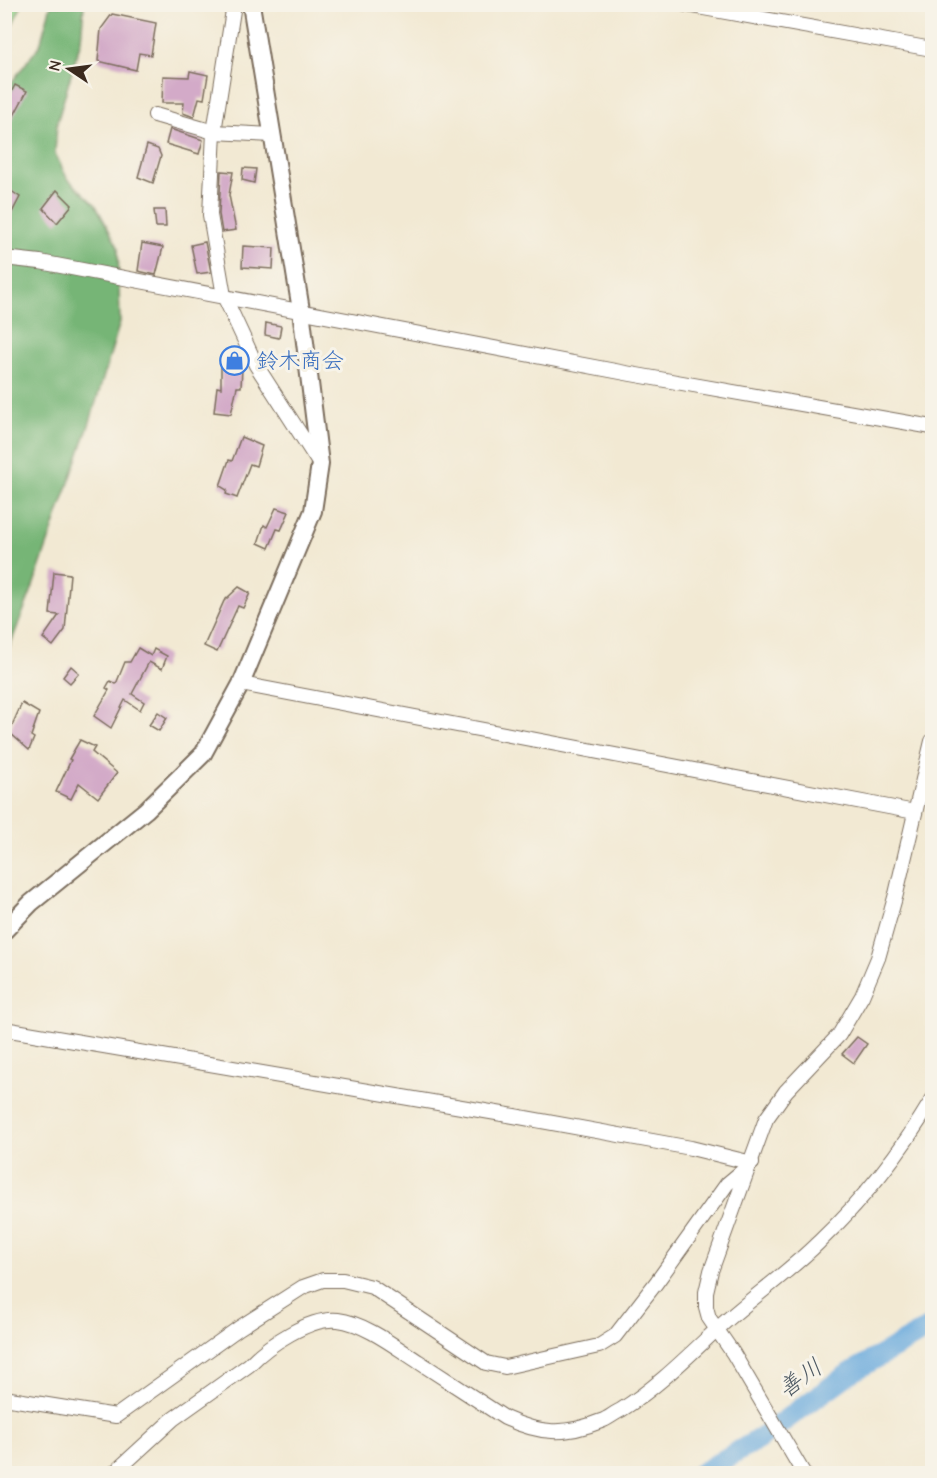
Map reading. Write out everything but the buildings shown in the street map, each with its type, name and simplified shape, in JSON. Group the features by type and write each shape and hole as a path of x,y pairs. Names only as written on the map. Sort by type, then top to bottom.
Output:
{"street":[{"path":"234,4 214,132 210,215 224,296 256,365 320,464"},
{"path":"4,931 31,903 146,810 203,754 241,684 313,511 320,464 301,310 251,4"},
{"path":"681,4 933,49"},
{"path":"154,115 214,132 273,135"},
{"path":"4,258 40,262 631,374 933,427"},
{"path":"241,684 915,812"},
{"path":"804,1473 733,1353 709,1318 706,1292 711,1271 766,1119 786,1091 839,1035 862,996 878,958 933,741"},
{"path":"4,1029 514,1116 690,1148 752,1162"},
{"path":"113,1473 173,1419 256,1357 294,1332 316,1323 339,1320 357,1325 387,1341 505,1418 525,1427 546,1432 568,1430 602,1421 644,1395 716,1329 819,1243 875,1183 933,1100"},
{"path":"4,1398 116,1416 248,1322 303,1287 323,1280 343,1280 372,1287 486,1364 505,1368 599,1346 615,1336 727,1184 752,1162"}],"green space":[{"path":"4,5 22,5 5,39"},
{"path":"51,5 84,5 81,40 57,123 55,153 67,178 95,204 118,247 120,322 90,422 31,592 5,658 5,91 40,45"}],"waterway":[{"name":"善川","path":"700,1474 759,1439 847,1375 932,1326"}],"place":[{"name":"鈴木商会","path":"235,360"}]}
